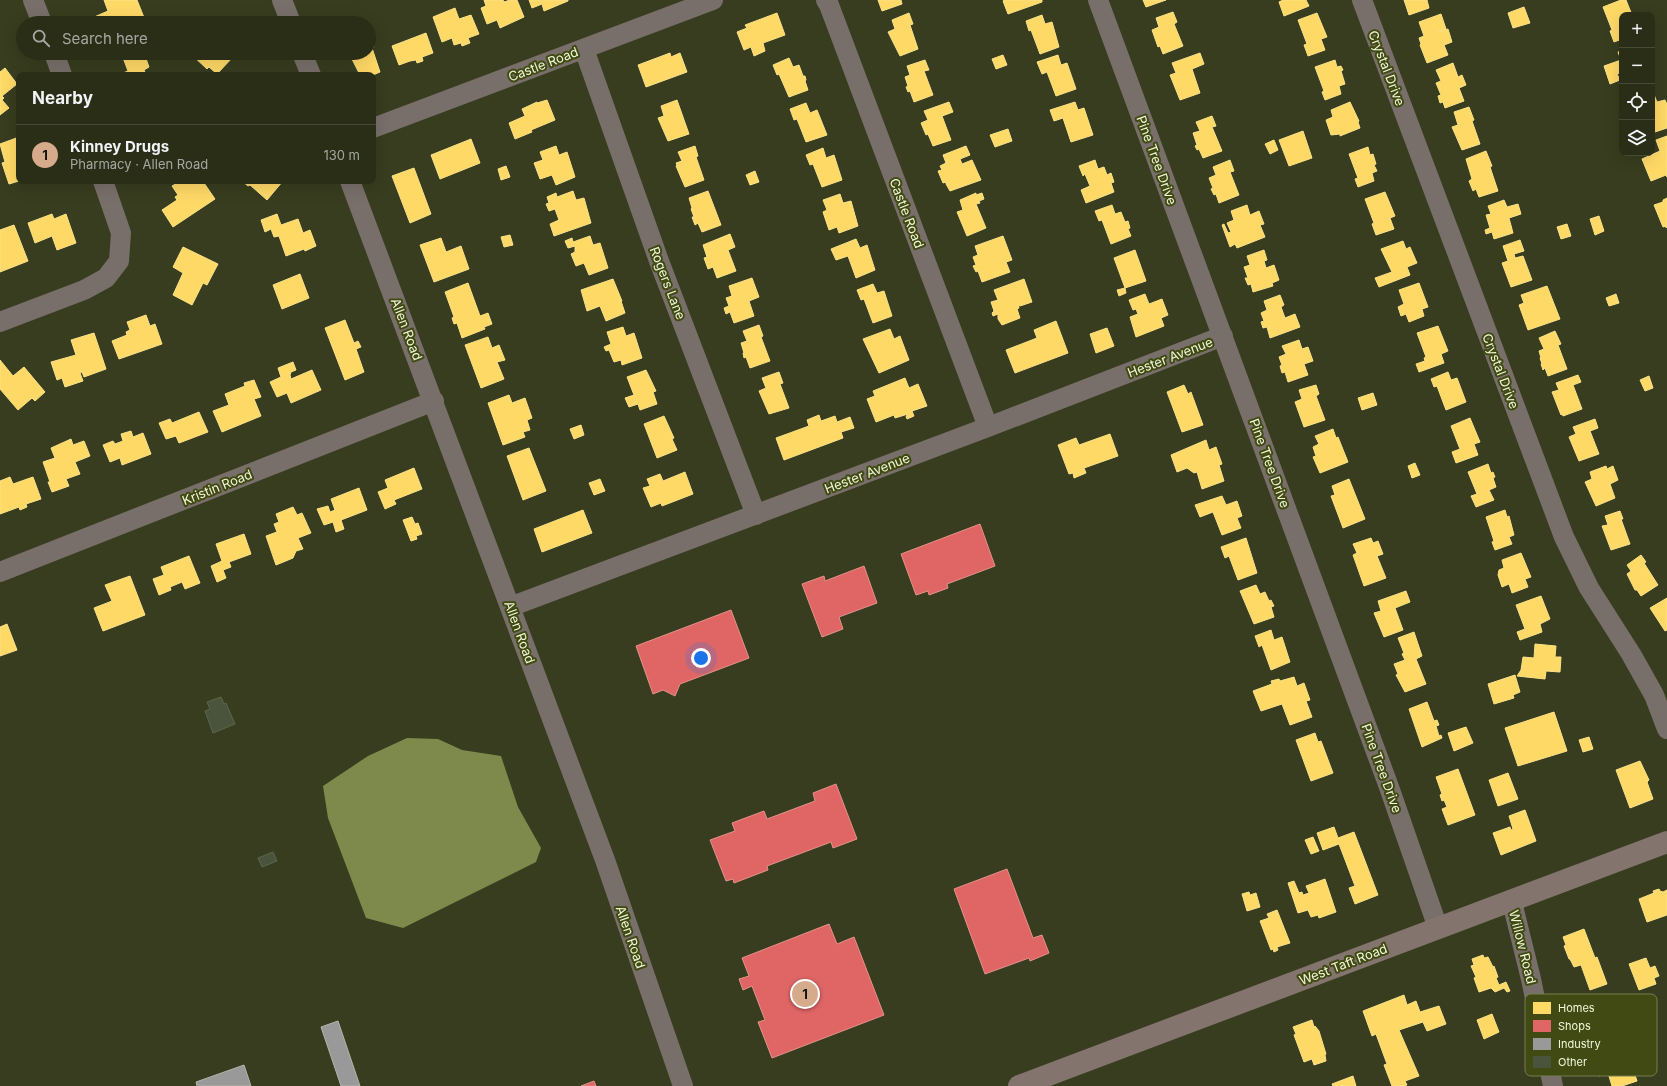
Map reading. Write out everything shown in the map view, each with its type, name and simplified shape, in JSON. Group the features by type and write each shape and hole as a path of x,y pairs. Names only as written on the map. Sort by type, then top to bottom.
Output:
{"main road":[{"name":"West Taft Road","path":"1019,1086 1438,928 1512,902 1667,842"}],"street":[{"path":"33,0 39,16"},
{"path":"282,0 288,16"},
{"name":"Castle Road","path":"376,127 713,0"},
{"name":"Castle Road","path":"826,0 988,427"},
{"name":"Pine Tree Drive","path":"1098,0 1389,787 1438,928"},
{"name":"Crystal Drive","path":"1362,0 1564,537 1589,588 1631,654 1650,689 1667,730"},
{"name":"Rogers Lane","path":"584,49 659,261 756,514"},
{"path":"57,60 61,72"},
{"path":"305,60 310,72"},
{"path":"0,322 84,290 106,278 119,262 120,233 104,184"},
{"name":"Allen Road","path":"351,184 434,401 605,860 683,1086"},
{"name":"Hester Avenue","path":"510,606 988,427 1223,336"},
{"name":"Kristin Road","path":"0,572 434,401"},
{"name":"Willow Road","path":"1512,902 1534,994"},
{"name":"Willow Road","path":"1551,1076 1553,1086"}],"shaded area":[{"path":"407,738 438,739 462,750 501,756 518,807 541,848 536,862 403,928 366,918 328,818 323,786 368,756"}],"building: Homes":[{"path":"104,0 137,0 143,16 96,16 108,11"},
{"path":"484,0 503,0 504,2 517,0 524,17 500,28 497,20 487,24 481,8 486,6"},
{"path":"529,0 568,1 544,11 542,4 532,8"},
{"path":"878,0 901,0 902,4 882,11"},
{"path":"1042,0 1042,2 1008,14 1003,1"},
{"path":"1143,0 1166,0 1146,7"},
{"path":"1283,0 1306,0 1309,6 1284,16 1279,2"},
{"path":"1404,0 1427,0 1429,8 1409,15"},
{"path":"1621,0 1626,0 1631,12 1619,12 1619,40 1614,42 1610,31 1612,30 1603,7"},
{"path":"1524,7 1530,23 1513,28 1508,13"},
{"path":"455,8 459,19 471,15 479,34 468,38 470,43 462,46 461,43 454,45 452,38 442,42 433,17"},
{"path":"1173,12 1177,22 1174,24 1183,46 1163,54 1160,46 1158,47 1152,30 1159,27 1156,18"},
{"path":"777,13 785,35 763,43 765,51 754,56 751,47 744,50 737,32 747,28 745,25"},
{"path":"909,13 913,24 910,25 918,49 900,56 888,32 895,29 892,20"},
{"path":"1317,13 1327,37 1321,39 1325,50 1308,56 1304,45 1307,44 1298,20"},
{"path":"1441,14 1446,29 1438,32 1448,29 1452,42 1444,45 1448,55 1427,63 1420,45 1419,38 1424,36 1419,22"},
{"path":"1042,15 1045,24 1052,22 1059,47 1040,54 1026,21"},
{"path":"426,33 433,53 422,57 423,61 417,63 416,60 410,61 399,65 392,46"},
{"path":"670,53 671,57 680,53 687,72 646,87 638,65"},
{"path":"1200,53 1204,64 1192,69 1200,93 1180,100 1170,75 1176,73 1172,63"},
{"path":"1003,55 1007,65 996,69 992,59"},
{"path":"1058,55 1061,65 1067,63 1076,89 1056,96 1047,72 1042,74 1037,62"},
{"path":"789,58 793,67 799,65 803,76 805,76 808,90 789,97 779,74 777,75 773,65"},
{"path":"124,60 146,60 149,67 144,70 145,72 126,72 128,71"},
{"path":"197,60 230,60 219,72 215,72 209,67 207,69"},
{"path":"352,60 376,60 380,72 376,74 376,72 358,72"},
{"path":"925,60 929,70 924,71 933,95 914,102 910,91 908,92 906,87 908,86 905,77 910,75 907,66"},
{"path":"1335,60 1337,67 1341,66 1343,70 1341,71 1345,84 1339,86 1341,94 1325,100 1322,92 1324,91 1315,67"},
{"path":"1619,61 1619,73 1617,74 1619,80 1610,84 1604,66"},
{"path":"1453,63 1458,77 1462,75 1466,85 1459,88 1464,101 1445,108 1443,102 1440,103 1438,96 1441,95 1436,83 1441,81 1436,70"},
{"path":"5,68 16,85 2,96 4,98 2,100 9,108 0,115 0,72"},
{"path":"1655,97 1657,102 1665,100 1667,104 1667,128 1655,132"},
{"path":"547,100 555,120 531,130 532,132 515,139 509,123 525,116 522,109 537,102"},
{"path":"677,100 689,134 668,141 658,118 664,116 661,106"},
{"path":"949,102 953,112 942,116 951,140 933,146 921,123 928,120 924,111"},
{"path":"1075,102 1078,110 1084,108 1093,135 1071,142 1063,118 1054,121 1050,110"},
{"path":"1350,102 1359,121 1360,128 1340,136 1340,134 1331,135 1326,120 1333,117 1331,110"},
{"path":"806,103 810,113 817,110 827,135 806,142 797,119 794,120 790,109"},
{"path":"1469,107 1480,144 1462,150 1452,127 1458,125 1454,112"},
{"path":"1212,116 1216,126 1212,127 1222,151 1203,158 1199,149 1197,150 1195,146 1197,145 1193,133 1200,131 1196,122"},
{"path":"1008,129 1012,141 995,147 990,135"},
{"path":"1303,131 1312,158 1289,166 1279,140"},
{"path":"1667,136 1667,177 1666,175 1651,181 1642,159 1649,156 1655,156 1655,153 1660,151 1656,140"},
{"path":"16,138 16,182 9,184 2,163 5,162 0,144"},
{"path":"471,139 480,163 440,179 431,155"},
{"path":"1274,140 1278,150 1270,154 1265,144"},
{"path":"556,146 559,155 567,152 575,177 556,185 552,175 540,179 534,163 543,160 540,152"},
{"path":"695,146 698,156 696,157 704,180 685,187 676,166 676,163 682,161 678,152"},
{"path":"966,146 970,155 960,159 962,164 972,160 981,180 950,191 946,182 943,183 938,171 942,170 940,166 946,163 943,155"},
{"path":"1368,147 1370,155 1373,154 1376,164 1374,165 1377,171 1372,173 1374,181 1358,187 1355,179 1358,178 1349,154"},
{"path":"823,148 826,158 834,155 842,180 822,187 813,164 810,165 806,155"},
{"path":"1486,151 1492,166 1490,167 1498,191 1479,197 1476,189 1473,191 1469,181 1472,179 1466,159"},
{"path":"1095,160 1098,169 1104,167 1107,175 1111,173 1114,182 1111,183 1114,192 1086,203 1081,190 1090,186 1085,174 1083,176 1079,166"},
{"path":"1230,160 1234,171 1230,172 1239,195 1219,203 1216,194 1214,195 1211,189 1213,188 1209,178 1216,175 1213,167"},
{"path":"506,166 510,177 501,180 498,169"},
{"path":"414,168 431,214 410,223 392,176"},
{"path":"755,171 759,182 750,185 746,175"},
{"path":"176,184 205,184 215,199 173,227 162,210 177,200 175,197 178,195 172,186"},
{"path":"246,184 280,184 267,200 250,185 248,186"},
{"path":"573,191 576,200 584,198 591,223 554,236 550,224 559,220 555,209 549,211 546,204 549,203 547,197 556,193 557,197"},
{"path":"708,191 721,225 702,232 698,223 695,225 689,198"},
{"path":"1385,192 1395,216 1390,218 1394,229 1376,235 1372,224 1374,223 1365,199"},
{"path":"976,193 976,195 982,193 984,199 979,201 980,203 976,204 986,228 967,236 957,212 963,210 960,200"},
{"path":"840,194 843,203 851,201 858,226 839,233 837,227 829,230 823,212 827,210 823,200"},
{"path":"1667,198 1666,228 1666,226 1663,227 1654,205 1663,202 1663,200"},
{"path":"1504,200 1507,207 1518,204 1521,214 1509,218 1513,233 1494,239 1492,232 1486,234 1485,230 1490,228 1486,215 1491,214 1488,206"},
{"path":"1112,205 1115,214 1121,212 1125,222 1128,221 1130,228 1128,229 1131,236 1111,244 1102,220 1099,221 1095,211"},
{"path":"1247,205 1250,215 1259,211 1264,224 1260,225 1265,237 1237,248 1235,244 1230,247 1222,225 1224,224 1228,233 1231,232 1227,223 1234,220 1231,211"},
{"path":"52,214 54,219 66,214 76,243 57,250 52,236 35,243 28,223"},
{"path":"277,214 281,225 298,219 303,233 310,230 316,246 305,251 304,249 286,256 279,236 274,237 271,229 265,232 261,220"},
{"path":"1599,216 1604,231 1595,235 1590,219"},
{"path":"1567,224 1571,236 1561,239 1557,227"},
{"path":"14,225 28,261 0,272 0,230"},
{"path":"730,234 735,247 728,250 736,271 717,278 713,267 708,269 704,258 707,257 703,245"},
{"path":"510,235 513,245 504,247 501,237"},
{"path":"590,236 593,245 600,243 608,268 589,275 584,263 576,266 571,254 575,252 575,246 568,248 565,241 572,238 573,242"},
{"path":"1003,236 1012,260 1006,262 1010,272 982,282 978,271 976,272 973,266 976,265 973,257 978,255 975,246"},
{"path":"441,238 446,252 461,246 469,269 434,282 420,245"},
{"path":"856,239 860,248 867,245 875,270 856,278 848,256 836,260 831,249"},
{"path":"1520,240 1524,251 1514,254 1515,258 1523,256 1532,280 1511,287 1502,263 1508,261 1503,246"},
{"path":"1403,241 1406,249 1410,247 1417,263 1407,267 1410,275 1379,287 1375,278 1392,272 1381,249"},
{"path":"183,247 218,264 207,285 203,283 192,305 173,295 183,273 173,267"},
{"path":"1135,250 1146,281 1125,288 1114,258"},
{"path":"1264,250 1267,260 1264,261 1266,268 1274,265 1279,280 1272,283 1273,286 1253,292 1251,284 1248,285 1245,278 1248,278 1244,267 1250,265 1247,256"},
{"path":"300,274 309,298 282,309 273,285"},
{"path":"752,278 759,297 749,301 754,316 734,323 730,312 726,314 724,308 729,306 726,298 732,296 729,286"},
{"path":"613,279 625,313 606,321 600,306 587,311 581,290"},
{"path":"1024,279 1032,302 1020,306 1018,305 1019,308 1017,309 1020,318 1002,325 998,319 998,314 993,316 992,313 994,311 991,302 998,300 994,290"},
{"path":"468,283 480,316 488,313 492,324 484,327 485,329 462,338 457,323 454,324 452,318 454,317 445,292"},
{"path":"1419,283 1428,307 1422,309 1424,316 1409,322 1406,314 1401,316 1398,307 1404,304 1399,290"},
{"path":"873,284 877,293 884,291 892,316 873,323 864,299 861,300 857,290"},
{"path":"1547,286 1560,319 1528,330 1519,305 1524,303 1521,295"},
{"path":"1125,288 1126,293 1119,296 1117,290"},
{"path":"1145,294 1149,304 1162,299 1168,315 1161,318 1164,326 1136,337 1130,317 1138,314 1136,309 1133,310 1129,300"},
{"path":"1616,294 1619,303 1609,306 1606,298"},
{"path":"1280,295 1284,305 1281,307 1285,318 1295,314 1300,327 1270,338 1267,327 1263,328 1261,322 1264,321 1261,313 1267,310 1264,301"},
{"path":"146,315 150,326 155,324 162,344 119,359 112,341 127,335 126,332 130,330 127,322"},
{"path":"345,320 354,343 358,341 361,347 356,349 364,372 345,380 325,328"},
{"path":"1056,321 1068,353 1015,373 1006,350 1037,338 1034,330"},
{"path":"759,325 763,336 761,337 770,361 750,368 746,357 744,358 741,343 747,341 743,331"},
{"path":"1438,326 1448,351 1441,354 1444,363 1419,372 1416,364 1425,361 1424,358 1426,357 1417,333"},
{"path":"623,327 626,336 634,333 642,358 622,365 621,360 614,362 609,350 606,351 604,347 611,344 607,332"},
{"path":"1107,328 1114,346 1096,353 1090,334"},
{"path":"890,329 894,339 900,336 909,360 879,373 863,339"},
{"path":"1555,331 1561,344 1558,345 1567,369 1548,376 1545,368 1543,370 1541,364 1539,351 1544,349 1539,338"},
{"path":"94,333 106,369 84,377 82,372 80,373 83,381 65,387 62,378 57,380 51,362 76,355 71,340"},
{"path":"488,337 492,348 499,345 505,360 497,362 504,379 481,388 465,345"},
{"path":"1299,340 1302,349 1308,347 1313,361 1304,364 1308,375 1288,382 1285,372 1282,373 1280,366 1282,365 1279,357 1286,354 1282,346"},
{"path":"0,360 13,376 24,367 45,392 35,401 32,398 18,410 0,389"},
{"path":"293,362 296,370 291,372 291,379 312,370 321,390 291,403 287,393 277,397 270,382 281,377 278,368"},
{"path":"646,370 656,391 653,392 657,404 640,410 638,404 629,407 625,398 634,395 627,377"},
{"path":"779,372 783,383 780,384 789,408 769,414 759,391 766,388 762,378"},
{"path":"1448,372 1451,380 1457,378 1466,402 1446,410 1437,386 1434,387 1431,379"},
{"path":"1578,375 1581,382 1573,385 1582,409 1563,416 1562,414 1561,415 1552,392 1559,390 1556,383"},
{"path":"1649,376 1653,388 1645,391 1640,380"},
{"path":"905,378 909,388 918,384 927,406 912,411 914,416 907,419 906,416 908,414 895,418 894,415 876,422 867,399 875,396 873,391"},
{"path":"254,380 261,397 254,399 261,416 222,432 213,411 229,405 225,394 245,386 244,383"},
{"path":"1184,385 1188,394 1191,392 1203,425 1182,432 1167,392"},
{"path":"1316,385 1319,394 1316,396 1325,420 1304,427 1295,402 1302,399 1299,390"},
{"path":"1373,393 1377,405 1362,410 1358,398"},
{"path":"509,395 512,403 525,398 532,418 527,420 530,430 523,432 525,437 503,445 488,403"},
{"path":"199,412 208,432 179,443 176,436 166,439 159,423 170,419 172,423"},
{"path":"819,415 821,421 835,416 837,422 850,417 854,428 841,432 843,438 784,460 776,438 809,426 807,420"},
{"path":"664,416 674,438 672,439 677,450 657,458 644,424"},
{"path":"1470,418 1480,442 1474,444 1478,455 1456,463 1452,452 1460,449 1451,426"},
{"path":"1595,419 1598,428 1590,431 1599,454 1579,461 1569,437 1576,434 1573,427"},
{"path":"581,425 584,435 574,439 570,429"},
{"path":"1333,429 1336,438 1338,437 1348,462 1320,473 1313,457 1316,456 1313,447 1319,444 1315,436"},
{"path":"131,431 133,437 143,433 151,454 122,465 120,458 110,462 103,445 113,441 115,444 123,441 121,434"},
{"path":"1110,434 1118,456 1084,468 1086,473 1074,478 1073,473 1069,474 1058,445 1076,438 1079,445"},
{"path":"71,439 73,445 84,441 90,456 75,462 80,474 66,479 69,486 52,492 43,462 55,458 51,448"},
{"path":"1206,440 1209,450 1216,447 1222,464 1219,465 1224,481 1202,489 1197,472 1194,473 1187,468 1177,472 1171,455"},
{"path":"529,448 546,491 523,500 507,456"},
{"path":"1415,463 1420,475 1412,478 1408,466"},
{"path":"1488,464 1491,473 1493,472 1495,477 1493,478 1496,487 1489,490 1494,500 1476,507 1471,496 1477,494 1468,472"},
{"path":"1606,466 1607,469 1613,466 1618,480 1610,484 1615,498 1596,506 1585,482 1592,479 1590,472"},
{"path":"414,468 422,489 394,500 396,504 385,509 378,492 388,488 385,480"},
{"path":"685,472 693,494 662,506 661,503 651,507 643,488 650,486 647,479 660,474 663,481"},
{"path":"10,477 13,484 33,477 41,499 26,504 27,507 20,510 19,507 0,514 0,481"},
{"path":"600,479 605,491 594,495 589,483"},
{"path":"1349,479 1365,519 1343,528 1331,496 1335,495 1332,486"},
{"path":"359,488 367,510 341,520 344,529 336,532 333,522 324,525 317,509 328,506 330,512 335,510 331,499"},
{"path":"1222,496 1226,505 1237,501 1242,516 1237,518 1241,528 1222,535 1213,512 1200,517 1195,505"},
{"path":"293,507 297,515 302,513 311,533 298,538 303,549 296,551 293,558 276,565 266,536 277,532 274,524 279,522 276,514"},
{"path":"583,510 592,533 542,552 534,529"},
{"path":"1505,510 1507,517 1509,516 1514,535 1509,537 1512,544 1495,550 1492,542 1494,541 1486,517"},
{"path":"1620,511 1623,519 1621,519 1630,544 1611,550 1602,526 1608,525 1605,516"},
{"path":"412,517 415,524 418,523 422,534 416,536 417,539 411,541 403,520"},
{"path":"244,534 251,554 229,562 231,567 223,570 226,578 217,582 211,566 222,561 216,544"},
{"path":"1246,538 1257,573 1238,580 1229,556 1225,558 1221,547"},
{"path":"1371,538 1373,543 1378,541 1383,554 1377,556 1386,578 1364,586 1353,555 1357,553 1353,544"},
{"path":"1521,553 1531,577 1525,579 1528,587 1512,593 1509,584 1502,587 1498,575 1499,570 1504,568 1502,560"},
{"path":"1641,555 1646,562 1644,563 1658,585 1641,596 1637,590 1635,590 1627,574 1631,571 1627,565"},
{"path":"189,556 200,583 185,589 182,582 170,587 171,590 159,595 153,579 164,575 161,567"},
{"path":"130,576 145,615 103,631 94,608 112,601 105,585"},
{"path":"1256,585 1260,594 1265,592 1269,601 1271,600 1274,606 1271,607 1274,617 1254,624 1240,591"},
{"path":"1406,591 1410,602 1395,608 1403,630 1384,637 1374,613 1381,611 1378,601"},
{"path":"1541,596 1550,619 1540,624 1542,632 1520,640 1517,632 1525,629 1516,605"},
{"path":"1667,598 1667,630 1665,631 1650,608"},
{"path":"7,624 17,650 0,656 0,627"},
{"path":"1271,630 1274,640 1282,637 1290,662 1271,670 1262,645 1259,647 1255,636"},
{"path":"1414,632 1422,656 1416,659 1426,684 1405,692 1396,675 1398,674 1394,664 1405,660 1398,638"},
{"path":"1535,644 1556,646 1555,657 1561,657 1560,672 1546,671 1545,679 1517,676 1521,670 1523,657 1534,658"},
{"path":"1515,675 1520,692 1513,695 1514,698 1494,704 1488,684"},
{"path":"1294,677 1297,686 1304,683 1310,700 1306,701 1312,717 1290,725 1282,704 1261,711 1253,691 1272,684 1271,681 1279,679 1280,681"},
{"path":"1427,702 1434,721 1437,720 1439,725 1436,726 1439,736 1441,735 1442,738 1422,747 1409,709"},
{"path":"1554,712 1567,751 1518,766 1505,728"},
{"path":"1466,727 1473,743 1454,751 1448,733"},
{"path":"1315,733 1318,742 1321,741 1333,773 1311,781 1296,740"},
{"path":"1589,737 1593,749 1583,752 1579,740"},
{"path":"1640,761 1649,780 1647,782 1653,799 1630,808 1616,770"},
{"path":"1458,769 1475,815 1448,825 1442,809 1447,807 1444,800 1442,801 1440,795 1442,794 1436,777"},
{"path":"1508,773 1518,799 1498,806 1489,780"},
{"path":"1525,810 1536,841 1501,855 1493,833 1510,827 1511,830 1513,829 1509,816"},
{"path":"1334,827 1338,838 1354,832 1378,895 1355,904 1349,888 1355,886 1339,844 1323,850 1317,833"},
{"path":"1313,837 1319,851 1311,854 1305,840"},
{"path":"1325,879 1336,912 1319,918 1318,915 1311,917 1308,910 1298,913 1288,883 1294,881 1299,893 1302,892 1303,895 1309,893 1306,886"},
{"path":"1659,889 1663,892 1667,890 1667,915 1647,922 1639,899 1654,893 1653,891"},
{"path":"1249,892 1250,895 1256,893 1260,907 1247,911 1242,894"},
{"path":"1277,910 1290,943 1277,947 1278,950 1274,952 1273,949 1271,950 1260,921 1269,918 1267,914"},
{"path":"1584,929 1607,984 1590,990 1581,965 1574,967 1569,959 1564,946 1566,945 1563,937"},
{"path":"1483,955 1484,958 1488,957 1493,967 1494,966 1499,985 1506,982 1510,991 1507,992 1504,988 1495,992 1491,988 1479,992 1474,978 1476,977 1471,966 1474,965 1472,959"},
{"path":"1646,958 1650,968 1655,966 1659,976 1654,978 1656,984 1639,990 1629,964"},
{"path":"1404,995 1407,1005 1416,1001 1420,1012 1439,1006 1446,1024 1427,1031 1423,1022 1399,1030 1419,1076 1405,1081 1407,1085 1392,1086 1384,1065 1387,1064 1376,1034 1372,1036 1363,1011"},
{"path":"1492,1014 1499,1032 1484,1039 1477,1020"},
{"path":"1312,1020 1314,1027 1315,1026 1319,1031 1326,1054 1326,1061 1314,1065 1312,1059 1304,1062 1294,1035 1296,1034 1293,1027"},
{"path":"1353,1076 1356,1086 1333,1086 1332,1084"},
{"path":"1609,1076 1635,1076 1637,1081 1622,1086 1612,1086"}],"building: Shops":[{"path":"980,524 995,566 947,584 948,588 929,595 928,591 916,595 901,554"},
{"path":"864,566 877,603 839,617 843,629 822,637 802,584 824,576 825,581"},
{"path":"731,610 749,658 680,684 675,696 663,690 653,694 636,646"},
{"path":"836,784 857,839 833,848 831,842 767,866 768,870 734,883 733,879 726,881 710,840 735,831 732,823 764,811 767,819 815,801 813,793"},
{"path":"1007,869 1033,938 1042,935 1049,953 1030,961 1029,958 985,974 954,889"},
{"path":"829,924 837,944 854,937 884,1015 772,1058 758,1022 765,1020 752,986 743,990 739,979 749,976 742,958"},
{"path":"594,1081 596,1086 581,1086"}],"building: Industry":[{"path":"338,1021 360,1086 341,1086 321,1027"},
{"path":"244,1065 251,1086 197,1086 196,1082"}],"building: Other":[{"path":"221,697 224,704 226,703 235,724 213,733 205,711 210,709 207,702"},
{"path":"273,852 277,861 262,867 258,858"}],"place":[{"name":"Kinney Drugs","path":"805,994"}]}
